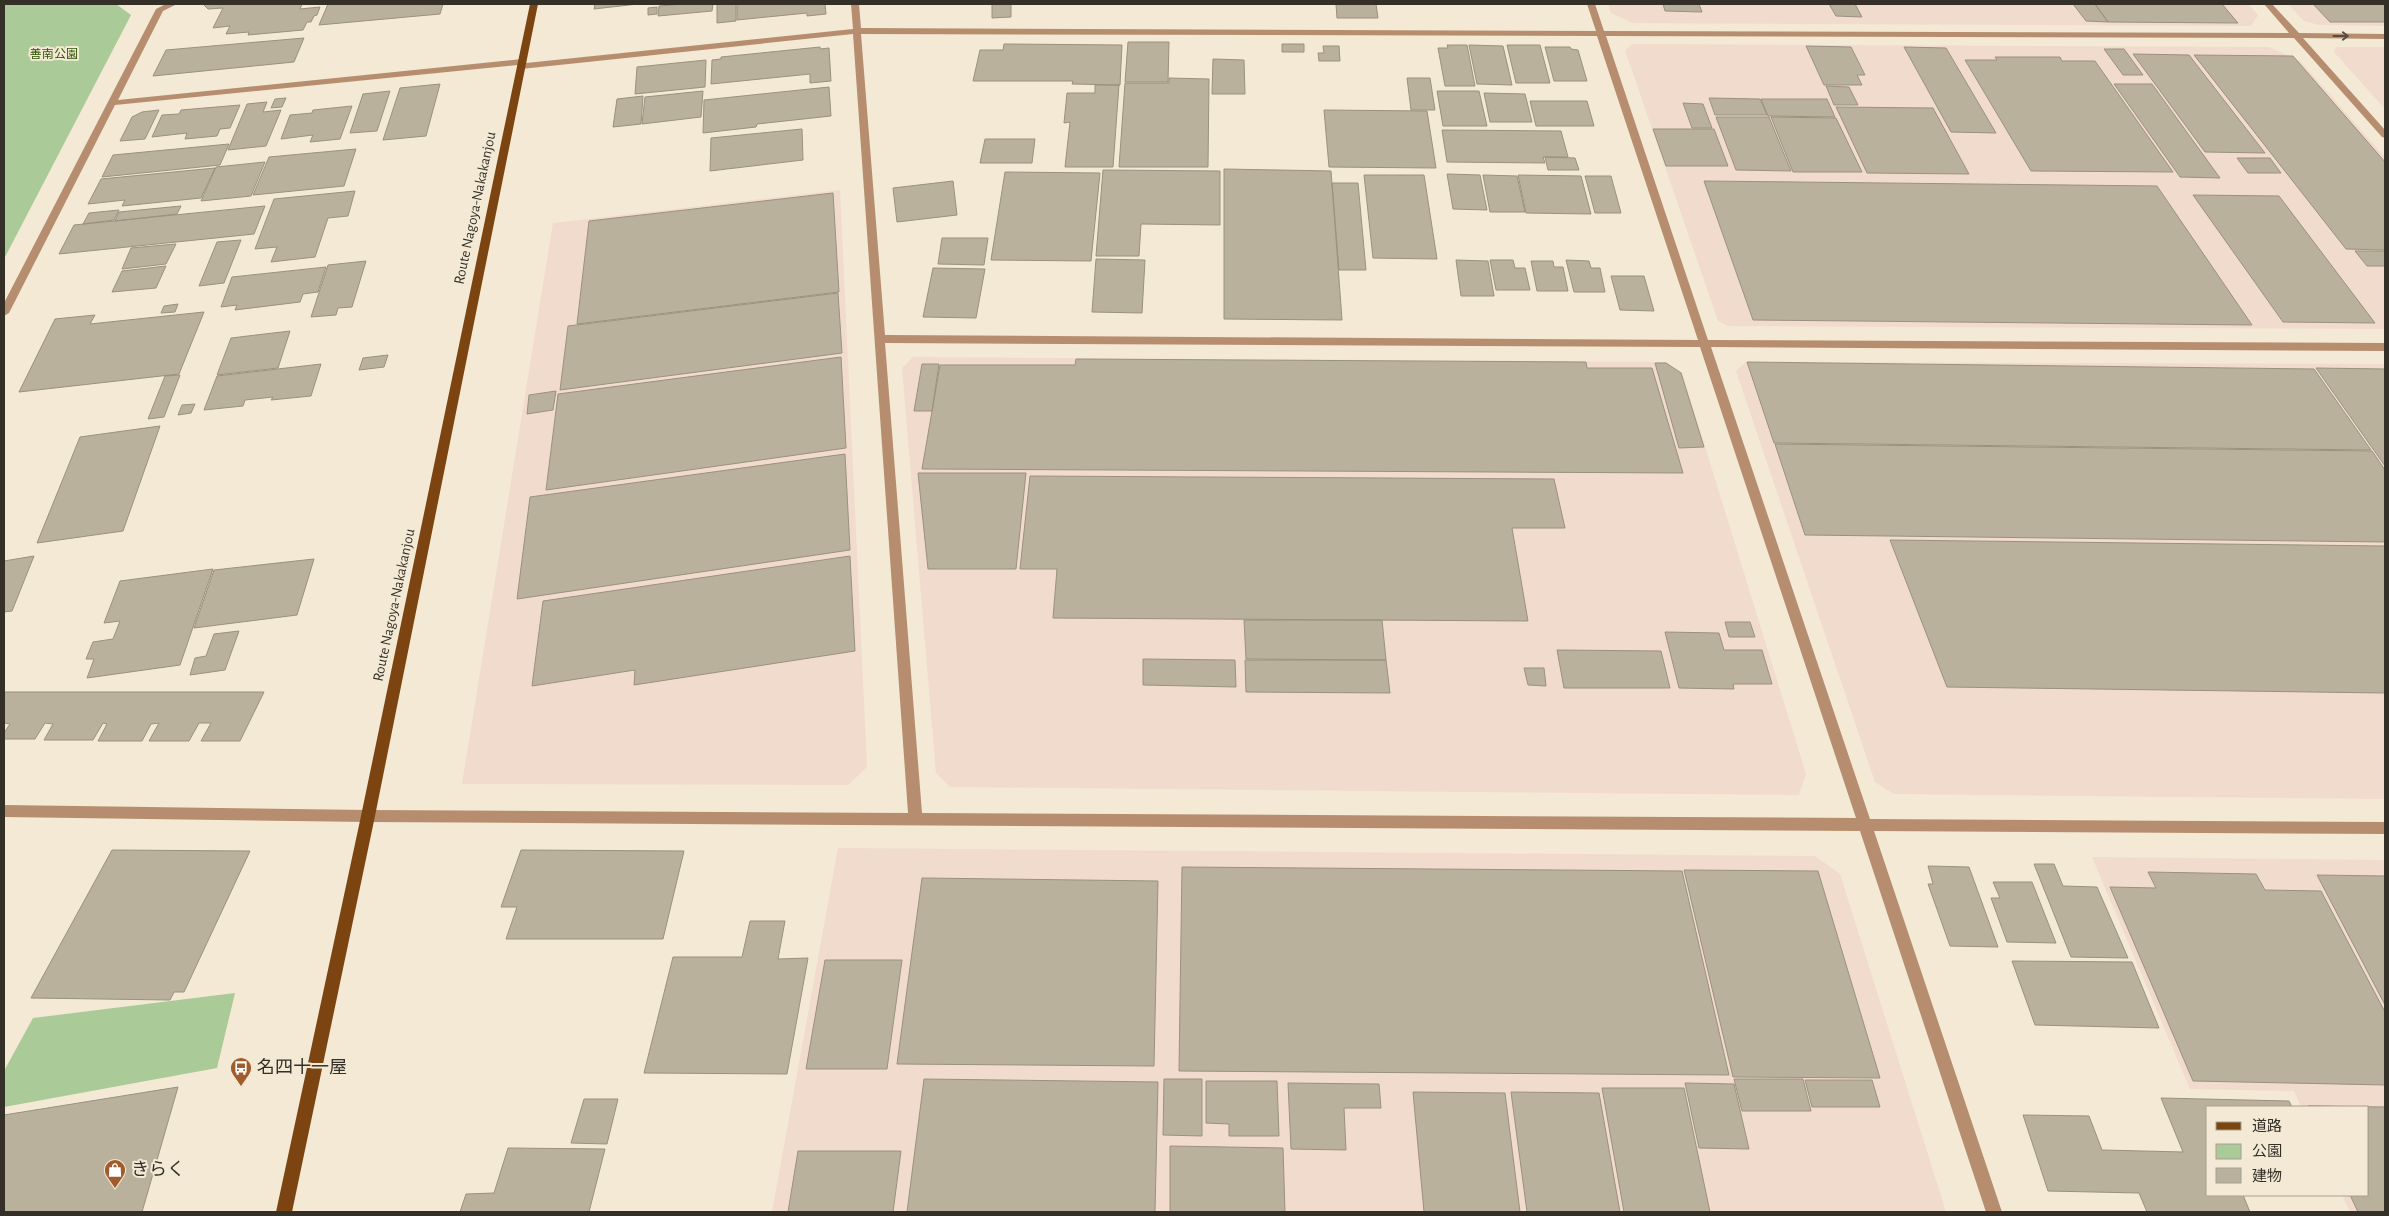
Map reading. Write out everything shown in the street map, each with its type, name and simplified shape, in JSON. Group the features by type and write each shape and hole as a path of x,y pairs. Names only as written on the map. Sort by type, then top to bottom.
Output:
{"main road":[{"name":"Route Nagoya-Nakakanjou","path":"284,1212 368,816 534,4"}],"street":[{"path":"4,313 112,102 156,6 173,4"},
{"path":"855,4 915,819"},
{"path":"1591,4 1602,32 1703,344 1994,1212"},
{"path":"2268,4 2385,135"},
{"path":"112,102 857,31 2385,36"},
{"path":"879,339 2385,347"},
{"path":"4,811 368,816 2385,828"}],"shaded area":[{"path":"1608,4 2248,4 2258,15 2251,26 1633,23 1611,13"},
{"path":"2288,4 2385,4 2385,26 2319,25 2304,21"},
{"path":"1633,44 2269,47 2300,61 2385,157 2385,329 1728,326 1718,321 1625,50"},
{"path":"2336,47 2385,47 2385,109 2334,52"},
{"path":"840,190 867,767 848,785 462,784 553,223"},
{"path":"913,357 1666,362 1682,372 1806,774 1799,795 950,787 936,773 902,368"},
{"path":"1746,362 2385,364 2385,799 1894,794 1875,782 1736,371"},
{"path":"838,848 1815,856 1840,874 1946,1212 772,1212"},
{"path":"2092,857 2385,860 2385,1212 2350,1212 2342,1196 2369,1196 2369,1106 2301,1106 2294,1091 2190,1089"}],"green space":[{"name":"善南公園","path":"4,4 116,4 131,15 4,259"},
{"path":"235,993 217,1068 4,1107 4,1071 33,1018"}],"building":[{"path":"302,4 300,9 320,7 317,15 314,16 311,22 307,22 303,30 248,35 249,32 226,34 230,26 213,28 223,8 208,9 204,5"},
{"path":"328,4 443,4 440,14 319,25"},
{"path":"595,4 638,4 594,9"},
{"path":"713,4 712,11 658,16 659,6"},
{"path":"717,4 736,4 736,21 717,23"},
{"path":"737,4 825,4 826,14 807,16 807,13 737,20"},
{"path":"992,4 1011,4 1011,17 992,18"},
{"path":"1336,4 1376,4 1378,18 1337,18"},
{"path":"1663,4 1699,4 1702,12 1665,11"},
{"path":"1829,4 1855,4 1862,17 1836,16"},
{"path":"2073,4 2095,4 2108,22 2086,21"},
{"path":"2095,4 2222,4 2238,23 2108,22"},
{"path":"2313,4 2385,4 2385,22 2330,22"},
{"path":"657,7 657,14 648,15 648,8"},
{"path":"304,38 294,62 153,76 166,50"},
{"path":"1128,42 1169,42 1168,82 1125,82"},
{"path":"1004,44 1122,45 1120,85 1072,84 1073,81 973,81 980,50 1003,50"},
{"path":"1282,44 1304,44 1304,52 1282,52"},
{"path":"1447,45 1467,45 1475,86 1445,86 1438,48 1448,48"},
{"path":"1469,45 1503,46 1512,85 1477,84"},
{"path":"1507,45 1540,45 1550,83 1516,83"},
{"path":"1323,46 1339,46 1340,61 1319,61 1318,53 1324,53"},
{"path":"1806,46 1851,47 1865,75 1857,75 1862,85 1824,85"},
{"path":"820,47 820,49 829,48 831,81 810,83 810,74 711,84 712,60 721,59 721,57"},
{"path":"1545,47 1570,47 1571,49 1578,50 1587,81 1554,81"},
{"path":"1904,47 1946,48 1996,133 1951,132"},
{"path":"2104,49 2124,49 2143,75 2123,75"},
{"path":"2133,54 2189,55 2265,153 2205,152"},
{"path":"2194,55 2293,56 2385,162 2385,250 2346,249"},
{"path":"1995,57 2060,57 2062,61 2095,61 2173,172 2031,171 1965,60 1997,60"},
{"path":"1213,59 1244,60 1245,94 1212,94"},
{"path":"706,60 705,87 635,94 637,67"},
{"path":"1169,78 1209,79 1208,167 1119,167 1125,83 1169,83"},
{"path":"1407,78 1430,78 1435,110 1411,110"},
{"path":"440,84 426,136 383,140 400,88"},
{"path":"2114,84 2152,84 2220,178 2180,177"},
{"path":"1095,85 1119,85 1113,167 1065,167 1070,122 1064,123 1067,93 1095,93"},
{"path":"1826,86 1849,87 1858,105 1834,105"},
{"path":"829,87 831,116 757,124 756,127 703,133 704,100"},
{"path":"390,91 377,131 350,133 363,94"},
{"path":"703,91 701,117 642,124 645,97"},
{"path":"1437,91 1479,91 1487,126 1443,126"},
{"path":"1484,93 1525,94 1532,122 1490,122"},
{"path":"643,96 641,124 613,127 617,99"},
{"path":"286,98 282,107 271,108 275,99"},
{"path":"1709,98 1760,99 1767,115 1715,115"},
{"path":"1761,99 1827,99 1835,117 1768,116"},
{"path":"1530,101 1587,101 1594,126 1536,126"},
{"path":"267,102 263,112 281,110 266,146 228,150 247,104"},
{"path":"1683,103 1703,104 1712,128 1692,128"},
{"path":"240,105 230,128 220,129 217,136 185,139 187,133 152,137 162,115 179,114 181,110"},
{"path":"352,106 340,139 310,142 313,135 281,139 290,115 312,113 313,110"},
{"path":"1836,107 1933,108 1969,174 1867,173"},
{"path":"159,110 145,139 120,141 132,117 142,112"},
{"path":"1324,110 1427,111 1436,168 1329,167"},
{"path":"1716,117 1769,117 1791,171 1736,170"},
{"path":"1771,117 1836,118 1862,172 1793,172"},
{"path":"802,129 803,160 710,171 711,138"},
{"path":"1653,129 1714,129 1728,166 1666,166"},
{"path":"1442,130 1561,131 1568,157 1543,157 1545,163 1447,162"},
{"path":"985,139 1035,139 1032,163 980,163"},
{"path":"229,144 220,165 102,177 113,155"},
{"path":"356,149 344,186 253,195 269,157"},
{"path":"1545,157 1575,158 1579,170 1548,170"},
{"path":"2237,158 2270,158 2281,173 2248,173"},
{"path":"265,162 251,196 201,201 216,167"},
{"path":"215,168 201,198 122,206 125,200 88,204 101,179"},
{"path":"1224,169 1331,171 1342,320 1224,319"},
{"path":"1103,170 1220,171 1220,225 1141,224 1139,256 1096,256"},
{"path":"1005,172 1100,173 1091,261 991,260"},
{"path":"1447,174 1480,175 1487,210 1453,209"},
{"path":"1364,175 1424,175 1437,259 1373,258"},
{"path":"1483,175 1517,176 1525,212 1490,212"},
{"path":"1518,175 1581,176 1591,214 1526,213"},
{"path":"1585,176 1611,176 1621,213 1595,213"},
{"path":"953,181 957,215 897,222 893,188"},
{"path":"1704,181 2157,186 2252,325 1753,320"},
{"path":"1332,183 1358,183 1366,270 1339,270"},
{"path":"355,191 348,216 328,218 315,257 271,262 277,247 255,249 274,199"},
{"path":"833,193 839,292 577,324 589,221"},
{"path":"2193,195 2279,196 2375,323 2283,322"},
{"path":"181,206 177,214 115,221 119,212"},
{"path":"265,206 254,234 59,254 74,225"},
{"path":"119,210 114,220 83,224 89,213"},
{"path":"942,238 988,238 984,265 938,264"},
{"path":"241,240 224,283 199,286 217,242"},
{"path":"176,244 166,264 122,269 131,248"},
{"path":"2355,251 2385,251 2385,266 2367,266"},
{"path":"1096,259 1145,260 1142,313 1092,312"},
{"path":"1456,260 1488,261 1494,296 1461,296"},
{"path":"1490,260 1513,260 1515,268 1525,268 1530,290 1496,290"},
{"path":"1566,260 1589,261 1591,268 1600,268 1605,292 1574,292"},
{"path":"366,261 352,307 338,308 336,315 311,317 328,265"},
{"path":"1531,261 1553,261 1554,267 1563,267 1568,291 1537,291"},
{"path":"166,266 156,288 112,292 122,271"},
{"path":"326,267 318,292 303,294 300,302 235,310 237,305 221,307 232,277"},
{"path":"933,268 985,269 976,318 923,317"},
{"path":"1611,276 1644,276 1654,311 1620,310"},
{"path":"838,293 842,353 560,390 568,326"},
{"path":"178,304 175,312 161,313 164,306"},
{"path":"204,312 179,374 19,392 55,319 95,315 90,324"},
{"path":"290,331 278,368 217,375 231,338"},
{"path":"388,355 384,367 359,370 363,358"},
{"path":"841,357 846,448 546,490 558,394"},
{"path":"1076,359 1586,362 1587,368 1652,368 1683,473 922,469 940,365 1075,365"},
{"path":"1747,362 2314,369 2371,450 1774,443"},
{"path":"1655,363 1666,363 1681,373 1704,447 1679,448"},
{"path":"321,364 311,396 271,400 273,397 245,400 243,406 204,410 217,376"},
{"path":"922,364 939,364 932,411 914,411"},
{"path":"2316,368 2385,369 2385,466"},
{"path":"180,375 164,417 148,419 165,376"},
{"path":"556,391 553,410 527,414 529,395"},
{"path":"195,404 191,413 178,415 182,405"},
{"path":"160,426 123,531 37,543 80,437"},
{"path":"1775,444 2372,451 2385,470 2385,542 1805,535"},
{"path":"845,454 850,550 517,599 530,497"},
{"path":"918,473 1026,473 1016,569 928,569"},
{"path":"1030,476 1554,479 1565,528 1512,528 1528,621 1053,618 1057,569 1020,569"},
{"path":"1890,540 2385,546 2385,693 1947,687"},
{"path":"34,556 12,611 4,612 4,561"},
{"path":"850,556 855,651 634,685 635,670 532,686 543,601"},
{"path":"314,559 297,615 194,628 214,570"},
{"path":"213,569 180,665 87,678 94,659 86,659 93,642 113,639 120,621 104,623 120,581"},
{"path":"1244,620 1382,620 1386,660 1246,659"},
{"path":"1725,622 1750,622 1755,637 1729,637"},
{"path":"239,631 225,670 190,675 195,658 206,656 214,634"},
{"path":"1665,632 1719,633 1724,650 1762,650 1772,684 1733,684 1734,689 1679,688"},
{"path":"1557,650 1661,651 1670,688 1564,688"},
{"path":"1143,659 1235,660 1236,687 1143,685"},
{"path":"1245,660 1386,660 1390,693 1246,692"},
{"path":"1524,668 1544,668 1546,686 1528,685"},
{"path":"4,692 264,692 240,741 201,741 211,723 199,723 189,741 149,741 159,723 151,724 142,741 98,741 107,724 103,723 93,740 44,740 53,724 45,723 35,739 4,739 4,733 10,724 4,723"},
{"path":"112,850 250,851 184,992 174,992 170,1000 31,998"},
{"path":"521,850 684,851 663,939 506,939 517,907 501,907"},
{"path":"2034,864 2054,864 2063,886 2097,887 2128,958 2071,957"},
{"path":"1928,866 1969,867 1998,947 1950,946 1928,884 1933,884"},
{"path":"1182,867 1682,871 1729,1075 1179,1071"},
{"path":"1684,870 1818,871 1880,1078 1733,1077"},
{"path":"2148,872 2256,874 2265,890 2321,891 2385,1012 2385,1085 2193,1081 2110,887 2156,888"},
{"path":"2317,875 2385,876 2385,1005"},
{"path":"922,878 1158,881 1154,1066 897,1064"},
{"path":"1993,882 2032,882 2056,943 2007,942 1991,898 2000,898"},
{"path":"750,921 785,921 778,959 808,958 787,1074 644,1073 673,957 742,957"},
{"path":"825,960 902,960 887,1069 806,1069"},
{"path":"2012,961 2132,962 2159,1028 2035,1025"},
{"path":"924,1079 1158,1082 1155,1212 907,1212"},
{"path":"1164,1079 1202,1079 1202,1136 1163,1135"},
{"path":"1734,1079 1803,1079 1811,1111 1742,1111"},
{"path":"1805,1080 1872,1080 1880,1107 1812,1107"},
{"path":"1206,1081 1277,1081 1279,1136 1229,1136 1229,1124 1206,1123"},
{"path":"1288,1083 1379,1084 1381,1108 1344,1108 1346,1150 1291,1149"},
{"path":"1685,1083 1734,1084 1749,1149 1699,1148"},
{"path":"178,1087 142,1212 4,1212 4,1115"},
{"path":"1602,1088 1684,1088 1710,1212 1624,1212"},
{"path":"1413,1092 1505,1093 1520,1212 1424,1212"},
{"path":"1511,1092 1599,1093 1620,1212 1527,1212"},
{"path":"2161,1098 2289,1101 2292,1106 2206,1106 2206,1196 2243,1196 2250,1212 2147,1212 2139,1193 2048,1191 2023,1115 2089,1116 2102,1150 2183,1152"},
{"path":"584,1099 618,1099 607,1144 571,1143"},
{"path":"2369,1107 2385,1107 2385,1212 2358,1212 2350,1196 2369,1196"},
{"path":"1170,1146 1283,1148 1285,1212 1170,1212"},
{"path":"508,1148 605,1149 589,1212 460,1212 466,1194 494,1193"},
{"path":"798,1151 901,1151 893,1212 788,1212"}],"place":[{"name":"名四十一屋","path":"241,1087"},
{"name":"きらく","path":"115,1189"}]}
